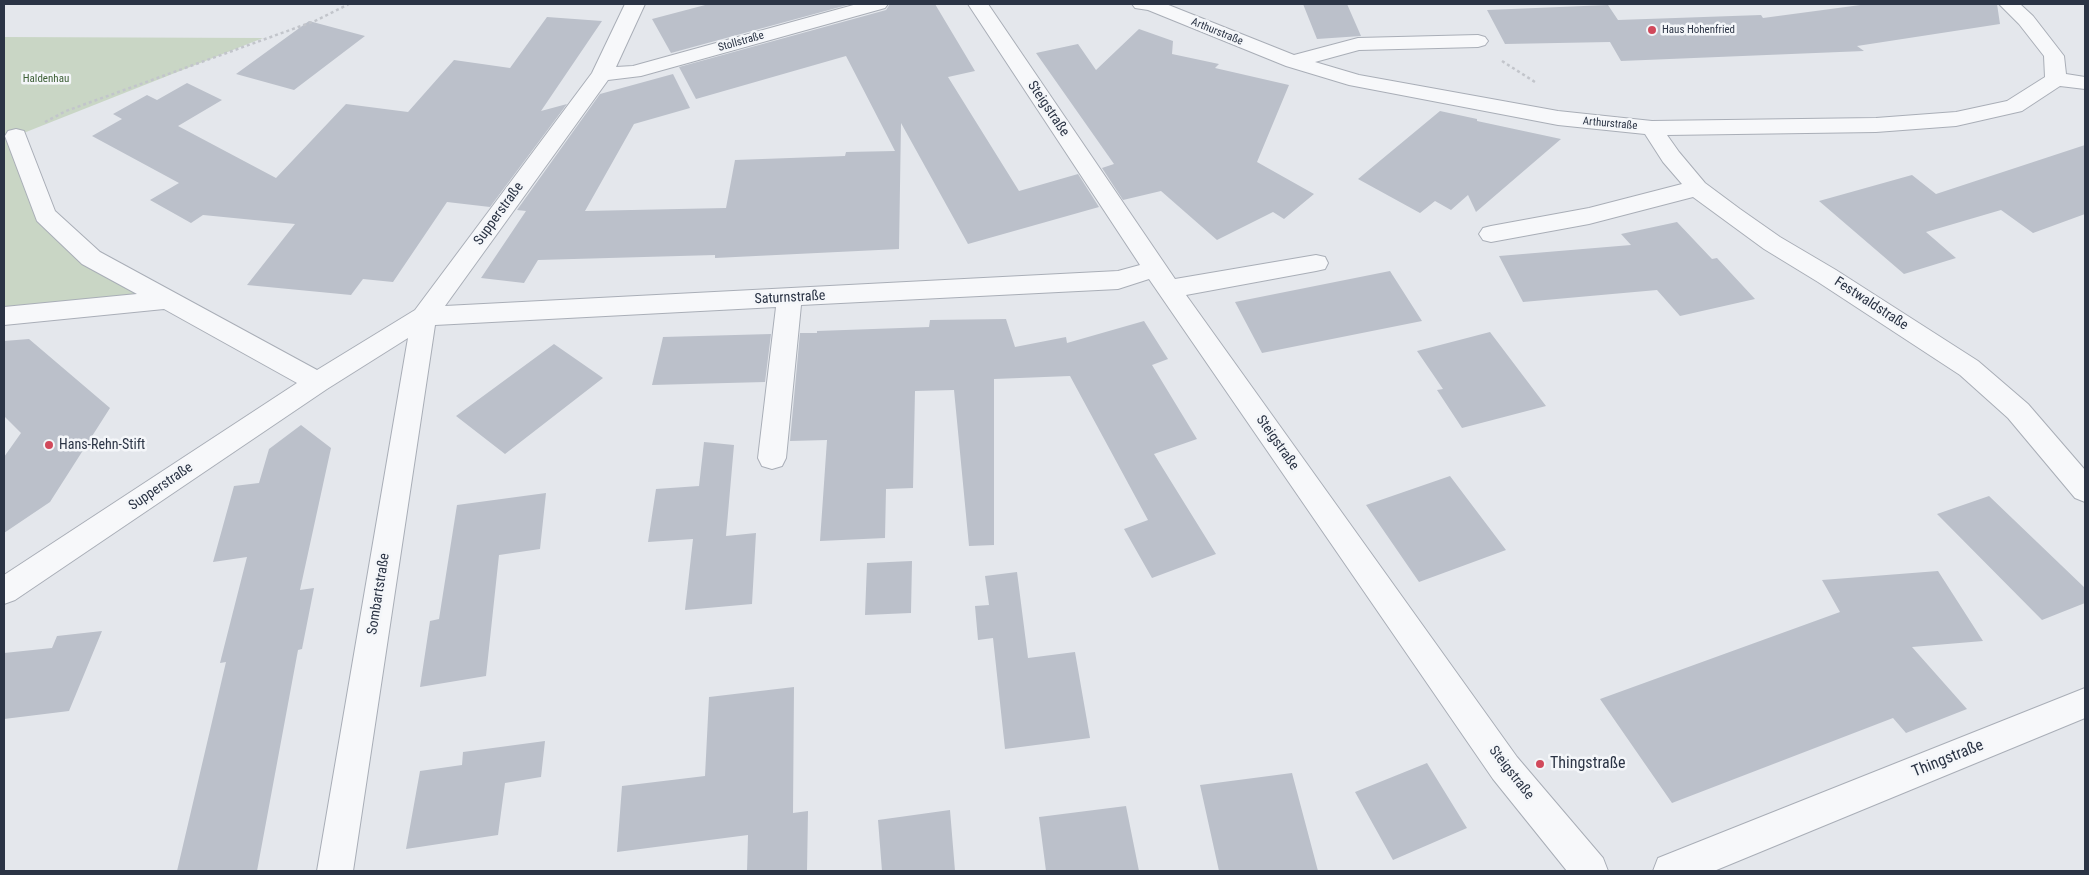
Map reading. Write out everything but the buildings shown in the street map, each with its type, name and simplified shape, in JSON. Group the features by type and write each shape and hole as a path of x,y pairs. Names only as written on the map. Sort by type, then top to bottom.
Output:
{"street":[{"name":"Supperstraße","path":"4,591 318,382 424,316 602,74 635,4"},
{"name":"Stollstraße","path":"602,74 634,72 878,4"},
{"name":"Arthurstraße","path":"1142,4 1152,5 1293,62 1356,81 1584,122 1652,128 1876,125 1956,119 2014,106 2056,79"},
{"path":"2009,4 2026,20 2054,56 2056,79 2085,83"},
{"name":"Steigstraße","path":"986,5 1162,279 1505,768 1590,871"},
{"path":"1293,62 1358,44 1478,41"},
{"name":"Festwaldstraße","path":"1652,128 1671,157 1698,188 1772,243 1827,276 1969,368 2018,410 2085,490"},
{"path":"16,136 45,215 91,258 318,382"},
{"path":"1491,234 1590,216 1698,188"},
{"name":"Saturnstraße","path":"424,316 1162,279 1316,263"},
{"path":"772,458 789,298"},
{"path":"4,316 168,300"},
{"name":"Sombartstraße","path":"335,871 424,316"},
{"name":"Thingstraße","path":"1671,871 2085,703"}],"path":[{"path":"16,136 66,111 314,21 349,4"}],"green space":[{"name":"Haldenhau","path":"4,37 263,38 16,136 45,215 168,300 4,316"}],"place":[{"name":"Haus Hohenfried","path":"1652,30"},
{"name":"Hans-Rehn-Stift","path":"49,445"},
{"name":"Thingstraße","path":"1540,764"}]}
